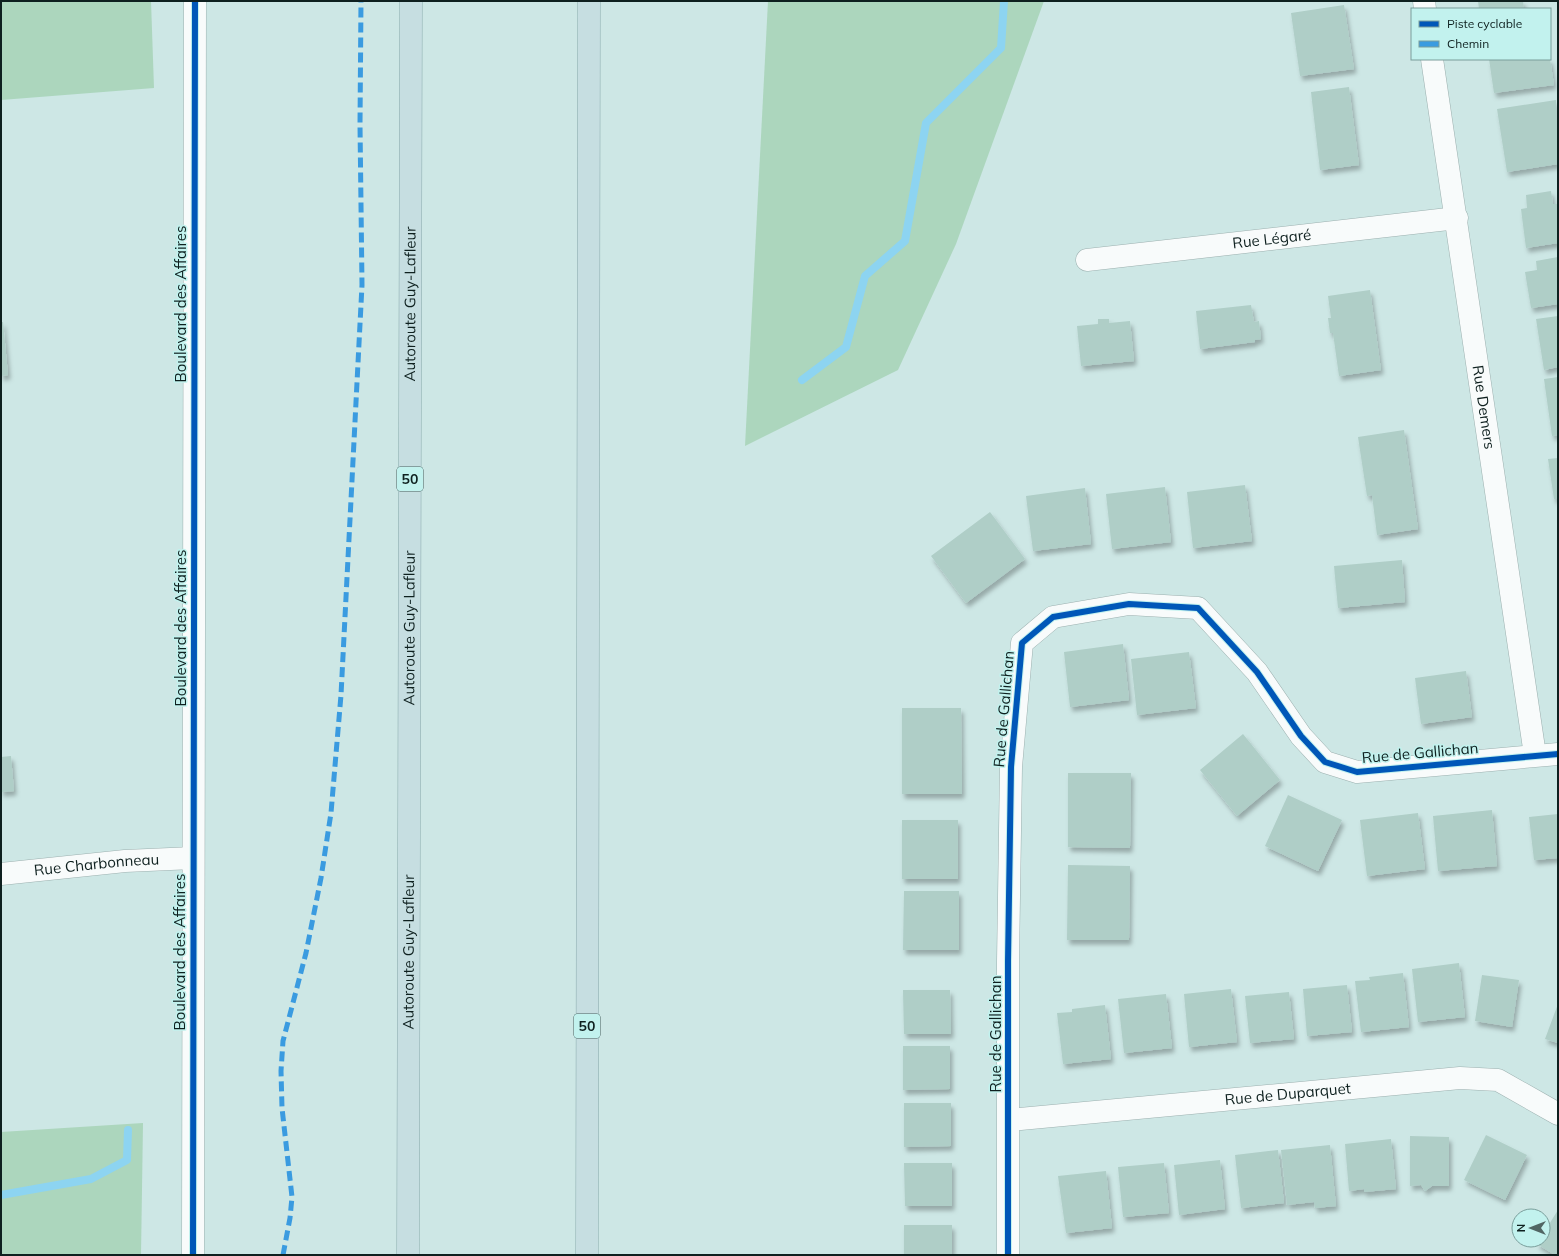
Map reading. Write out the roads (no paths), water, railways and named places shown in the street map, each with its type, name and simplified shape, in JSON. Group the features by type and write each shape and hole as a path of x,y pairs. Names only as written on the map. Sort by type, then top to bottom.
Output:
{"highway":[{"name":"Autoroute Guy-Lafleur","path":"408,1255 412,1"},
{"name":"50","path":"587,1255 589,1"}],"street":[{"name":"Boulevard des Affaires","path":"193,1255 195,1"},
{"name":"Rue Demers","path":"1432,60 1457,218 1535,755"},
{"name":"Rue Légaré","path":"1087,260 1457,218"},
{"name":"Rue de Gallichan","path":"1008,1255 1008,960 1011,767 1022,643 1053,617 1129,604 1198,608 1257,672 1301,736 1325,762 1357,772 1558,754"},
{"name":"Rue Charbonneau","path":"1,874 125,861 193,858"},
{"name":"Rue de Duparquet","path":"1009,1120 1460,1078 1498,1080 1558,1114"}],"waterway":[{"path":"802,380 846,347 865,276 905,241 926,123 1001,48 1004,1"},
{"path":"1,1195 91,1179 127,1160 128,1130"}]}
